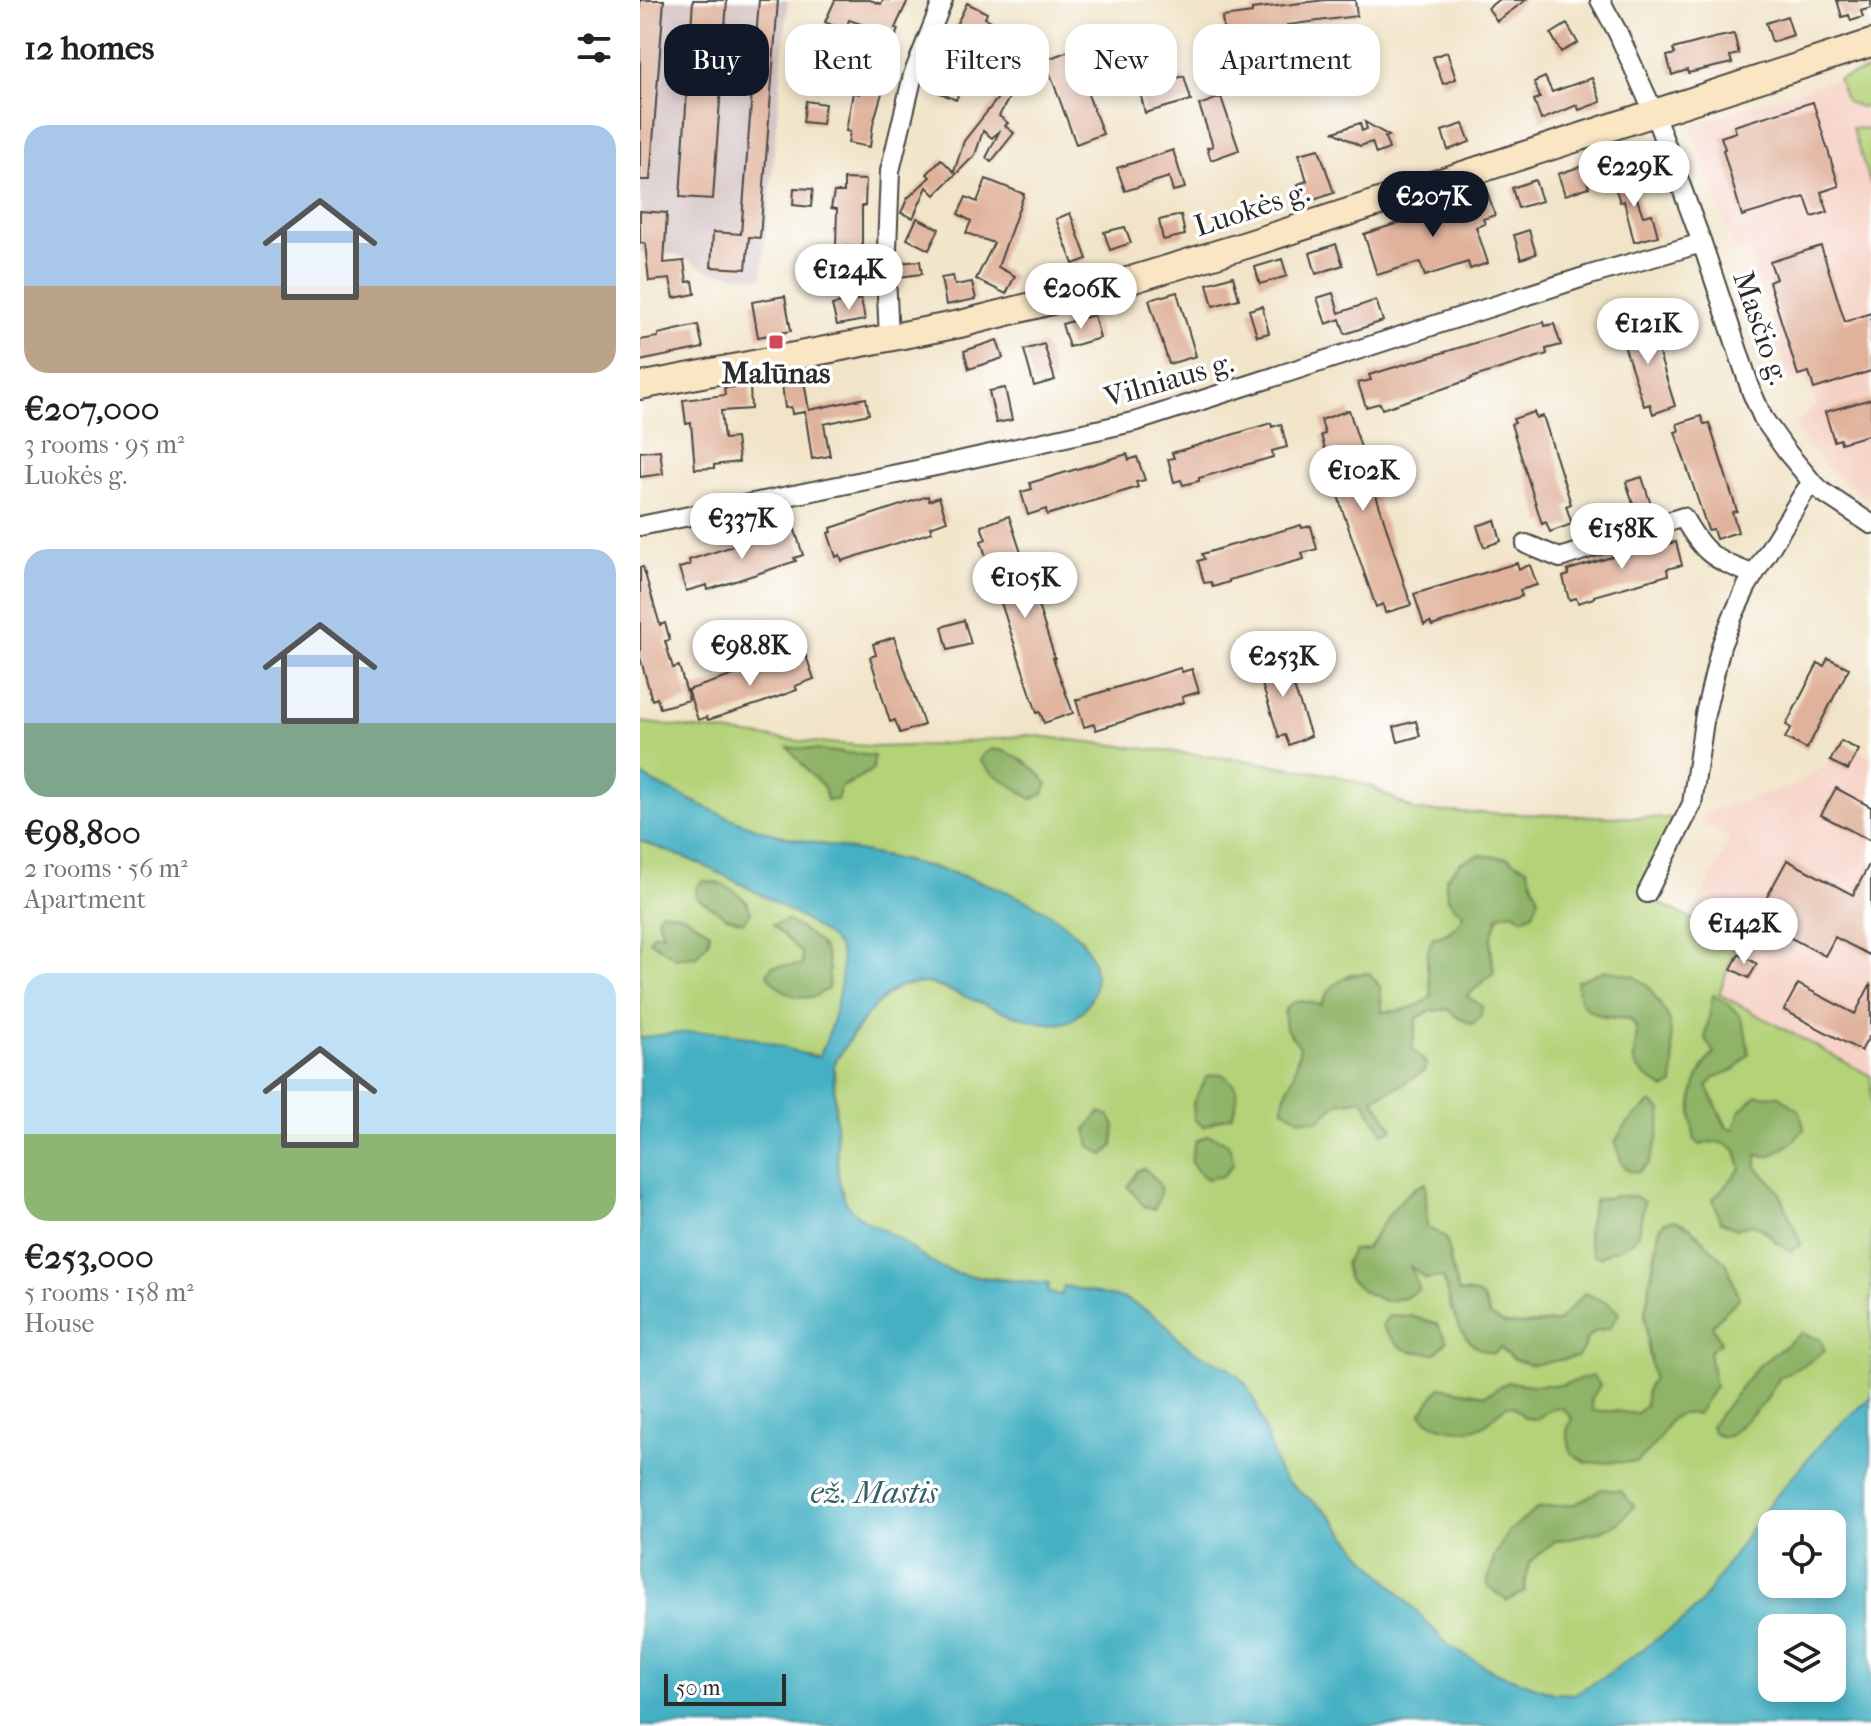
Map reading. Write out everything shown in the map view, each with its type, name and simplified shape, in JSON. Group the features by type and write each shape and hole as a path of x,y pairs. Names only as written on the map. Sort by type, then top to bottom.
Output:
{"main road":[{"name":"Luokės g.","path":"640,386 986,318 1165,271 1871,43"}],"street":[{"path":"889,338 886,275 890,171 913,75 943,0"},
{"name":"Masčio g.","path":"1600,0 1654,113 1763,418 1812,482 1871,524"},
{"name":"Vilniaus g.","path":"640,526 941,465 1137,421 1590,275 1702,243"},
{"path":"1647,893 1692,804 1705,714 1721,646 1732,618 1754,575 1812,482"},
{"path":"1526,544 1560,558 1683,517 1708,554 1754,575"}],"shaded area":[{"path":"640,0 788,0 762,278 712,272 675,254 640,253"},
{"path":"1838,79 1848,102 1871,106 1871,494 1862,496 1822,462 1793,426 1817,404 1806,379 1791,382 1748,251 1735,254 1690,125"},
{"path":"1841,741 1871,757 1871,1076 1719,993 1737,942 1690,919 1730,839 1700,823 1705,813 1797,784 1830,761"}],"green space":[{"path":"1871,69 1871,106 1860,107 1847,102 1838,79"},
{"path":"1852,128 1871,129 1871,186"},
{"path":"640,722 799,741 881,747 1029,735 1251,761 1333,775 1372,787 1416,811 1691,819 1651,899 1737,942 1719,994 1871,1076 1871,1397 1824,1440 1764,1510 1758,1510 1758,1519 1700,1604 1685,1619 1605,1676 1574,1694 1553,1693 1495,1672 1449,1646 1328,1513 1286,1481 1278,1471 1256,1404 1229,1368 1195,1352 1178,1339 1166,1324 1125,1299 1064,1286 1062,1295 1048,1293 1049,1284 964,1275 942,1268 850,1209 838,1176 834,1064 869,1011 898,987 926,983 1041,1022 1062,1023 1071,1020 1084,941 1052,916 980,881 941,869 766,831 654,783 640,774","holes":["789,748 873,756 850,784 841,787 827,800 824,787","1480,855 1508,858 1512,912 1500,915 1490,936 1494,972 1467,996 1457,1017 1448,1009 1430,1011 1417,1018 1412,1050 1426,1063 1424,1071 1373,1098 1393,1129 1383,1133 1363,1099 1338,1103 1284,1097 1294,1075 1300,1047 1322,1005 1350,974 1369,973 1380,987 1382,1012 1409,1008 1432,996 1427,959 1444,936 1461,922 1463,912 1453,906 1446,889 1446,878 1461,862","1648,986 1669,1018 1674,1066 1633,1059 1637,1033 1630,1019 1603,1017","1714,1053 1736,1069 1716,1077 1707,1086 1727,1127 1734,1129 1757,1154 1756,1166 1779,1191 1801,1244 1776,1242 1713,1199 1741,1169 1736,1150 1719,1142 1701,1145 1695,1140 1692,1117 1694,1094","1426,1184 1427,1228 1441,1234 1447,1241 1458,1292 1483,1298 1489,1315 1504,1324 1557,1322 1610,1328 1596,1331 1586,1339 1515,1360 1451,1310 1443,1277 1409,1265 1419,1289 1352,1250 1365,1249 1392,1211 1413,1189","1664,1222 1739,1298 1711,1325 1709,1351 1682,1413 1670,1419 1655,1444 1587,1463 1571,1453 1567,1431 1572,1418 1562,1408 1552,1408 1525,1418 1513,1405 1505,1406 1496,1414 1421,1413 1440,1387 1485,1395 1508,1382 1561,1385 1593,1377 1593,1411 1636,1415 1645,1406 1647,1389 1653,1377 1645,1313 1659,1230","1586,1231 1631,1242 1614,1249 1600,1257","1801,1333 1809,1362 1780,1377 1764,1403 1729,1436","1602,1489 1598,1532 1555,1541 1529,1562 1524,1592 1507,1600 1538,1508 1575,1504"]},
{"path":"788,747 874,756 873,770 841,787 837,800 827,800 824,787"},
{"path":"992,749 1016,756 1037,772 1048,784 1043,794 1032,799 991,772 980,761 983,754"},
{"path":"640,841 698,863 751,890 817,928 839,949 840,987 833,1019 819,1056 673,1033 640,1038","holes":["715,882 748,902 743,921 727,917 696,897","773,925 830,970 772,966 802,966 802,953"]},
{"path":"1479,855 1508,858 1527,868 1539,899 1533,913 1523,918 1512,912 1499,915 1491,943 1494,972 1467,996 1482,1006 1481,1016 1472,1024 1448,1009 1430,1011 1417,1018 1412,1049 1426,1063 1424,1071 1373,1098 1393,1129 1383,1133 1363,1099 1338,1103 1320,1120 1300,1119 1283,1109 1300,1047 1286,1029 1284,1011 1297,1001 1321,1005 1329,991 1340,981 1369,973 1380,987 1382,1012 1409,1008 1432,996 1427,966 1430,945 1433,937 1448,933 1456,926 1463,913 1448,898 1446,878 1461,862"},
{"path":"702,881 724,886 743,899 751,912 743,922 727,917 696,897 696,888"},
{"path":"662,911 683,915 710,932 708,942 696,956 676,958 649,940 655,933 663,934 657,917"},
{"path":"787,920 816,940 826,954 828,989 815,996 791,994 775,984 767,974 772,966 802,965 802,953 773,925"},
{"path":"1605,970 1634,976 1648,986 1669,1018 1673,1084 1665,1089 1647,1077 1635,1063 1636,1031 1631,1019 1597,1014 1581,1001 1577,981"},
{"path":"1713,995 1741,1018 1749,1054 1736,1069 1716,1077 1707,1086 1726,1127 1734,1129 1740,1111 1757,1095 1780,1096 1800,1111 1804,1129 1793,1142 1771,1156 1757,1155 1757,1167 1779,1191 1801,1244 1791,1251 1776,1242 1764,1229 1752,1224 1736,1229 1720,1221 1713,1199 1741,1169 1736,1150 1719,1142 1700,1145 1695,1140 1693,1094 1700,1073 1714,1053 1705,1039"},
{"path":"1222,1074 1237,1092 1236,1103 1231,1116 1204,1127 1194,1119 1193,1103 1207,1076"},
{"path":"1651,1102 1662,1111 1657,1141 1649,1163 1639,1172 1629,1171 1622,1163 1615,1142 1625,1126"},
{"path":"1100,1112 1110,1116 1115,1127 1113,1146 1104,1155 1090,1146 1086,1130"},
{"path":"1208,1135 1227,1144 1233,1164 1223,1176 1207,1179 1191,1159 1196,1141"},
{"path":"1145,1169 1160,1187 1154,1209 1145,1207 1128,1187 1138,1170"},
{"path":"1425,1183 1427,1228 1441,1234 1447,1241 1458,1292 1480,1296 1489,1315 1504,1324 1521,1325 1557,1322 1585,1293 1608,1303 1619,1313 1610,1328 1596,1331 1586,1339 1577,1357 1531,1365 1515,1360 1500,1348 1493,1353 1472,1343 1458,1324 1443,1277 1426,1279 1410,1266 1419,1289 1405,1298 1385,1301 1364,1292 1348,1278 1345,1264 1352,1250 1366,1249 1399,1203"},
{"path":"1615,1196 1636,1197 1644,1202 1639,1229 1632,1242 1600,1257 1594,1255 1589,1241 1591,1215 1595,1200"},
{"path":"1675,1220 1690,1227 1727,1264 1739,1298 1712,1325 1721,1342 1709,1352 1715,1386 1697,1414 1679,1415 1670,1420 1653,1447 1637,1462 1587,1463 1571,1453 1567,1431 1572,1418 1562,1408 1552,1408 1537,1419 1525,1418 1513,1406 1506,1406 1481,1427 1465,1430 1448,1429 1432,1423 1421,1413 1440,1387 1485,1395 1508,1382 1561,1385 1593,1376 1600,1385 1591,1400 1593,1411 1636,1414 1645,1406 1647,1389 1653,1377 1645,1313 1660,1230 1664,1222"},
{"path":"1389,1315 1410,1316 1437,1324 1447,1341 1436,1353 1404,1349 1382,1326"},
{"path":"1801,1333 1820,1339 1825,1350 1780,1377 1764,1403 1729,1436 1713,1433 1711,1425 1757,1367"},
{"path":"1602,1489 1621,1491 1634,1506 1619,1523 1598,1532 1555,1541 1529,1563 1524,1592 1507,1601 1487,1585 1494,1557 1508,1532 1538,1508 1575,1504"}],"water":[{"name":"ež. Mastis","path":"640,774 749,826 782,836 910,862 1009,893 1051,914 1081,940 1095,971 1095,984 1085,1008 1067,1022 1052,1024 1024,1018 928,983 901,986 876,1005 852,1035 834,1067 837,1164 845,1200 860,1217 942,1268 981,1278 1049,1284 1048,1293 1062,1295 1064,1286 1125,1299 1166,1324 1178,1339 1195,1352 1229,1368 1246,1384 1256,1404 1278,1471 1286,1481 1328,1513 1449,1646 1495,1672 1553,1693 1574,1694 1605,1676 1685,1619 1700,1604 1758,1519 1758,1598 1846,1598 1846,1510 1764,1510 1824,1440 1871,1397 1871,1726 640,1726 640,1038 687,1032 727,1033 813,1057 819,1056 833,1019 842,972 839,949 817,928 751,890 684,857 640,841"}],"building":[{"path":"640,0 664,0 650,180 640,180"},
{"path":"693,0 727,0 725,24 691,24"},
{"path":"759,0 778,0 760,238 749,237 746,269 711,267 713,232 741,234 752,96 769,96 769,24 757,24"},
{"path":"835,0 870,0 881,4 883,0 908,0 897,24 861,24 849,20 848,24 825,22"},
{"path":"1325,0 1355,0 1357,16 1295,24 1223,24 1222,17 1252,13 1252,9"},
{"path":"1498,0 1526,0 1497,21 1488,8"},
{"path":"1837,0 1871,0 1871,8 1861,11 1863,17 1851,21 1849,15 1842,17"},
{"path":"967,3 987,13 985,18 993,22 992,24 956,24"},
{"path":"1787,16 1793,35 1772,42 1766,23"},
{"path":"1567,24 1578,43 1561,52 1551,34"},
{"path":"1734,34 1739,54 1730,56 1732,63 1672,75 1667,56 1675,54 1673,49"},
{"path":"1065,52 1065,96 1089,96 1103,134 1076,144 1049,71 1049,58"},
{"path":"1447,52 1456,79 1443,84 1433,57"},
{"path":"1184,76 1191,100 1145,113 1141,96 1177,96 1177,78"},
{"path":"1545,77 1552,92 1592,78 1601,102 1579,110 1577,105 1541,120 1534,100 1540,98 1534,82"},
{"path":"687,96 720,96 713,199 680,197"},
{"path":"852,96 881,96 870,147 848,143 850,132 846,131"},
{"path":"999,96 1010,96 999,116 1014,133 991,162 986,158 1000,130 992,138 983,131 975,155 935,195 927,187 913,218 901,213 908,197 930,177 927,174 941,159 954,172 964,141"},
{"path":"1221,97 1239,150 1211,160 1207,148 1213,146 1199,105"},
{"path":"806,101 825,104 822,124 803,122"},
{"path":"1813,102 1839,186 1821,192 1828,212 1812,217 1805,197 1742,216 1721,137 1736,132 1734,126"},
{"path":"1365,122 1389,136 1385,137 1389,149 1376,154 1372,142 1360,146 1334,132 1360,123 1362,131 1367,129"},
{"path":"1463,124 1470,142 1448,150 1442,131"},
{"path":"1319,149 1334,193 1305,203 1298,184 1307,181 1299,154"},
{"path":"1173,150 1185,188 1173,191 1169,177 1125,191 1117,168"},
{"path":"1582,166 1589,187 1565,195 1558,174"},
{"path":"1627,170 1643,216 1652,214 1658,236 1634,242 1624,201 1620,202 1611,175"},
{"path":"844,179 866,180 865,206 862,206 862,247 836,246 837,209 831,208 834,192 844,192"},
{"path":"986,179 1024,194 998,267 1015,276 1006,294 976,279 994,243 966,233 971,221 958,214 966,197 977,202"},
{"path":"1535,180 1542,201 1518,208 1512,188"},
{"path":"794,188 813,189 811,207 793,205"},
{"path":"1488,194 1495,215 1483,219 1485,224 1476,227 1488,263 1470,269 1468,262 1425,276 1420,262 1377,275 1364,234"},
{"path":"640,211 667,213 664,263 684,261 687,282 693,281 695,294 674,298 670,279 649,281 645,243 640,243"},
{"path":"1070,213 1087,259 1073,264 1056,219"},
{"path":"1181,215 1185,235 1163,240 1159,220"},
{"path":"917,218 939,229 929,250 907,239"},
{"path":"1125,227 1131,243 1110,250 1104,232"},
{"path":"1529,230 1536,254 1521,259 1514,235"},
{"path":"1336,244 1343,265 1316,274 1310,253"},
{"path":"1821,246 1845,322 1871,313 1871,371 1814,389 1809,372 1798,375 1769,282 1776,279 1770,262"},
{"path":"1282,259 1287,276 1260,284 1255,267"},
{"path":"920,261 922,274 898,277 898,263"},
{"path":"953,276 955,285 972,282 976,299 946,305 941,278"},
{"path":"1233,276 1239,299 1213,306 1207,284"},
{"path":"1177,292 1196,356 1169,364 1149,300"},
{"path":"1333,293 1339,313 1376,300 1383,321 1345,334 1340,319 1326,324 1317,298"},
{"path":"785,296 791,331 758,337 752,302"},
{"path":"861,299 865,320 837,325 832,305"},
{"path":"1262,306 1269,333 1257,336 1249,310"},
{"path":"1094,315 1100,338 1069,347 1062,324"},
{"path":"1648,318 1675,406 1653,414 1650,404 1644,406 1622,339 1628,337 1625,325"},
{"path":"1544,322 1545,326 1554,324 1561,345 1546,349 1547,354 1382,409 1380,403 1366,407 1358,383 1371,380 1369,375"},
{"path":"698,325 703,348 640,361 640,340"},
{"path":"997,340 1003,358 969,369 964,351"},
{"path":"1044,344 1055,380 1034,386 1024,350"},
{"path":"804,381 809,410 866,398 869,414 824,424 830,456 812,459 805,412 792,414 791,407 785,408 782,384"},
{"path":"750,386 751,409 721,411 724,439 736,438 739,462 695,469 691,423 686,424 683,400 725,395 724,388"},
{"path":"1005,388 1012,420 996,423 989,391"},
{"path":"1871,399 1871,434 1841,443 1840,439 1834,441 1825,412"},
{"path":"1349,410 1411,605 1385,613 1383,604 1376,607 1342,509 1321,435 1325,434 1321,420"},
{"path":"1534,412 1536,418 1543,416 1571,504 1566,506 1572,524 1550,532 1546,522 1542,524 1511,424 1515,423 1513,419"},
{"path":"1701,416 1704,424 1709,423 1737,511 1732,512 1738,532 1716,539 1713,529 1708,530 1675,432 1679,431 1677,424"},
{"path":"1271,423 1272,427 1281,424 1287,447 1272,451 1273,457 1199,478 1199,481 1183,485 1181,480 1174,482 1168,459 1174,458 1172,453"},
{"path":"660,450 663,474 640,477 640,452"},
{"path":"1127,454 1129,460 1137,457 1145,480 1136,482 1138,487 1047,515 1046,509 1028,515 1021,492 1032,489 1030,483"},
{"path":"1642,477 1654,514 1638,519 1626,482"},
{"path":"928,496 929,501 939,497 947,521 930,527 932,532 842,561 840,555 836,557 828,533 832,532 831,528"},
{"path":"1009,516 1073,713 1044,723 1040,712 1037,713 981,541 986,539 981,526"},
{"path":"1495,520 1501,541 1484,547 1477,526"},
{"path":"1301,525 1302,528 1311,526 1317,549 1302,553 1304,559 1213,587 1211,582 1204,583 1198,561 1204,559 1202,554"},
{"path":"787,529 788,532 795,530 803,555 794,558 796,561 708,590 707,585 686,591 679,568 690,565 689,560"},
{"path":"1666,541 1667,544 1676,542 1682,565 1667,569 1668,575 1578,603 1576,598 1569,600 1563,577 1569,575 1568,570"},
{"path":"1517,563 1519,569 1530,565 1537,585 1520,590 1522,596 1432,626 1430,622 1424,625 1414,594"},
{"path":"640,567 643,567 660,625 665,623 670,640 665,641 673,668 679,666 689,700 660,708 657,698 652,700 640,657"},
{"path":"964,620 971,644 948,650 942,627"},
{"path":"894,637 924,725 900,733 895,720 890,722 870,657 876,655 873,644"},
{"path":"1282,652 1311,736 1289,745 1285,735 1279,737 1258,672 1264,670 1260,660"},
{"path":"792,656 794,660 806,656 814,679 795,686 797,690 761,703 708,720 707,717 698,720 688,690"},
{"path":"1828,658 1849,668 1807,749 1785,738 1791,728 1786,725 1818,663 1824,666"},
{"path":"1180,668 1182,672 1192,669 1199,692 1182,697 1184,702 1096,730 1094,724 1084,727 1076,700"},
{"path":"1416,721 1420,736 1398,742 1394,727"},
{"path":"1841,741 1859,750 1848,770 1830,761"},
{"path":"1836,788 1871,807 1871,841 1821,815"},
{"path":"1787,860 1853,895 1871,861 1871,956 1835,937 1825,956 1755,919"},
{"path":"1739,954 1757,964 1749,978 1731,969"},
{"path":"1871,983 1871,1033 1861,1051 1784,1010 1798,984 1855,1014"}],"place":[{"name":"Malūnas","path":"776,342"}]}
